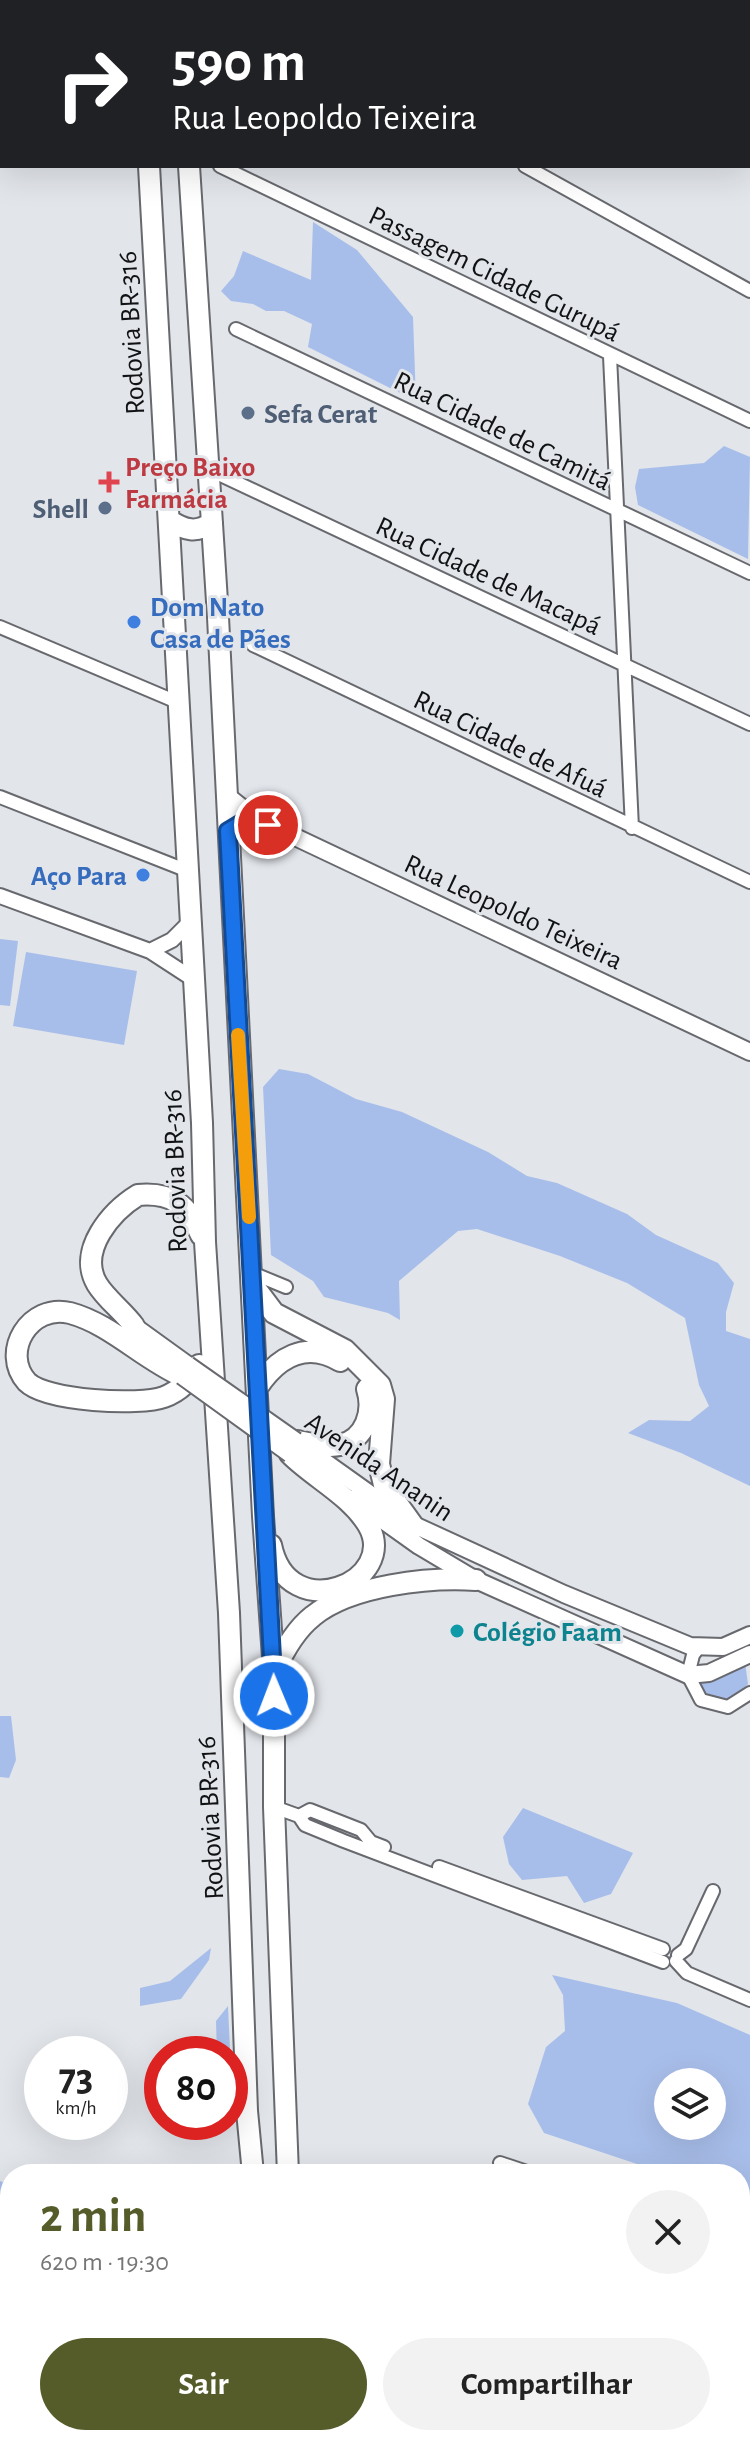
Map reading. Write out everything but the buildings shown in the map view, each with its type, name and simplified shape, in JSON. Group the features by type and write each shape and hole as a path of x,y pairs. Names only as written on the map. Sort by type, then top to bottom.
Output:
{"highway":[{"name":"Rodovia BR-316","path":"149,168 202,1123 210,1339 226,1553 247,2111 252,2164"},
{"path":"189,168 193,273 212,522 263,1516 274,1672 274,1807 288,2164"},
{"path":"169,520 183,529 193,530 212,522"},
{"path":"171,554 189,543 205,543 213,548"},
{"path":"134,1326 97,1284 92,1272 92,1252 112,1215 138,1195 170,1197 184,1205 205,1242"},
{"path":"252,1279 274,1313 345,1350 380,1385 384,1399 379,1464 384,1485 412,1524"},
{"path":"185,1370 158,1366 99,1325 68,1312 44,1313 33,1319 16,1346 21,1374 40,1392 78,1399 160,1399 178,1391 193,1376 210,1339"},
{"path":"257,1388 283,1359 310,1351 342,1362 366,1386 371,1406 358,1436 340,1445 293,1447"},
{"path":"263,1516 273,1556 283,1575 304,1589 317,1592 339,1587 359,1576 371,1560 374,1548 369,1526 293,1447"},
{"path":"274,1672 302,1627 333,1603 408,1582 443,1578 476,1580"}],"main road":[{"name":"Rua Leopoldo Teixeira","path":"225,794 237,807 255,818 750,1052"},
{"path":"228,831 242,821 255,818"},
{"name":"Avenida Ananin","path":"134,1326 185,1370 293,1447 412,1524 577,1600 699,1647 747,1646"},
{"name":"Avenida Ananin","path":"293,1447 419,1546 476,1580 688,1675 709,1673 747,1646"}],"street":[{"name":"Passagem Cidade Gurupá","path":"224,168 750,421"},
{"path":"529,168 750,291"},
{"name":"Rua Cidade de Camitá","path":"236,329 750,573"},
{"path":"610,356 632,828"},
{"name":"Rua Cidade de Macapá","path":"208,469 750,724"},
{"path":"0,627 177,702"},
{"name":"Rua Cidade de Afuá","path":"253,645 750,882"},
{"path":"0,797 188,871"},
{"path":"0,896 150,951 193,979"},
{"path":"150,951 172,940 190,922"},
{"path":"252,1279 286,1287"},
{"path":"699,1647 693,1655 688,1675 694,1693 709,1705 728,1707 750,1693"},
{"path":"274,1807 299,1816 305,1825 323,1832 369,1846 670,1957 687,1973 750,2000"},
{"path":"299,1816 310,1810 361,1830 369,1846"},
{"path":"323,1832 329,1817"},
{"path":"670,1957 686,1949 713,1891"}],"shaded area":[{"path":"313,222 357,250 413,317 416,401 308,347 312,324 284,311 266,311 253,304 231,301 221,291 234,276 243,251 311,280"},
{"path":"724,446 750,457 748,559 638,505 635,487 639,469 704,463"},
{"path":"0,939 18,941 10,1006 0,1005"},
{"path":"26,952 137,971 124,1045 13,1026"},
{"path":"279,1069 308,1074 356,1099 402,1112 488,1152 527,1176 557,1183 627,1214 656,1235 718,1263 734,1283 726,1312 726,1331 750,1339 750,1486 681,1453 628,1433 649,1420 690,1421 709,1406 699,1385 685,1318 627,1283 560,1256 477,1229 458,1231 399,1281 400,1320 388,1313 324,1297 313,1281 271,1255 263,1087"},
{"path":"745,1662 748,1684 732,1700 712,1698 699,1684"},
{"path":"0,1716 11,1716 16,1760 9,1778 0,1777"},
{"path":"523,1808 633,1853 611,1894 584,1903 567,1876 522,1880 509,1864 503,1837"},
{"path":"211,1948 209,1960 181,1999 140,2006 140,1988 170,1981"},
{"path":"552,1975 677,2003 750,2035 750,2164 637,2164 544,2133 528,2104 546,2047 565,2031 563,1995"},
{"path":"228,2006 229,2036 216,2036 216,2021"}],"slow traffic":[{"path":"238,1035 249,1217"}],"place":[{"name":"Sefa Cerat","path":"248,413"},
{"name":"Preço Baixo Farmácia","path":"109,482"},
{"name":"Shell","path":"105,508"},
{"name":"Dom Nato Casa de Pães","path":"134,622"},
{"name":"Aço Para","path":"143,875"},
{"name":"Colégio Faam","path":"457,1631"}],"route":[{"path":"268,825 255,818 248,819 228,831 274,1696"}]}
